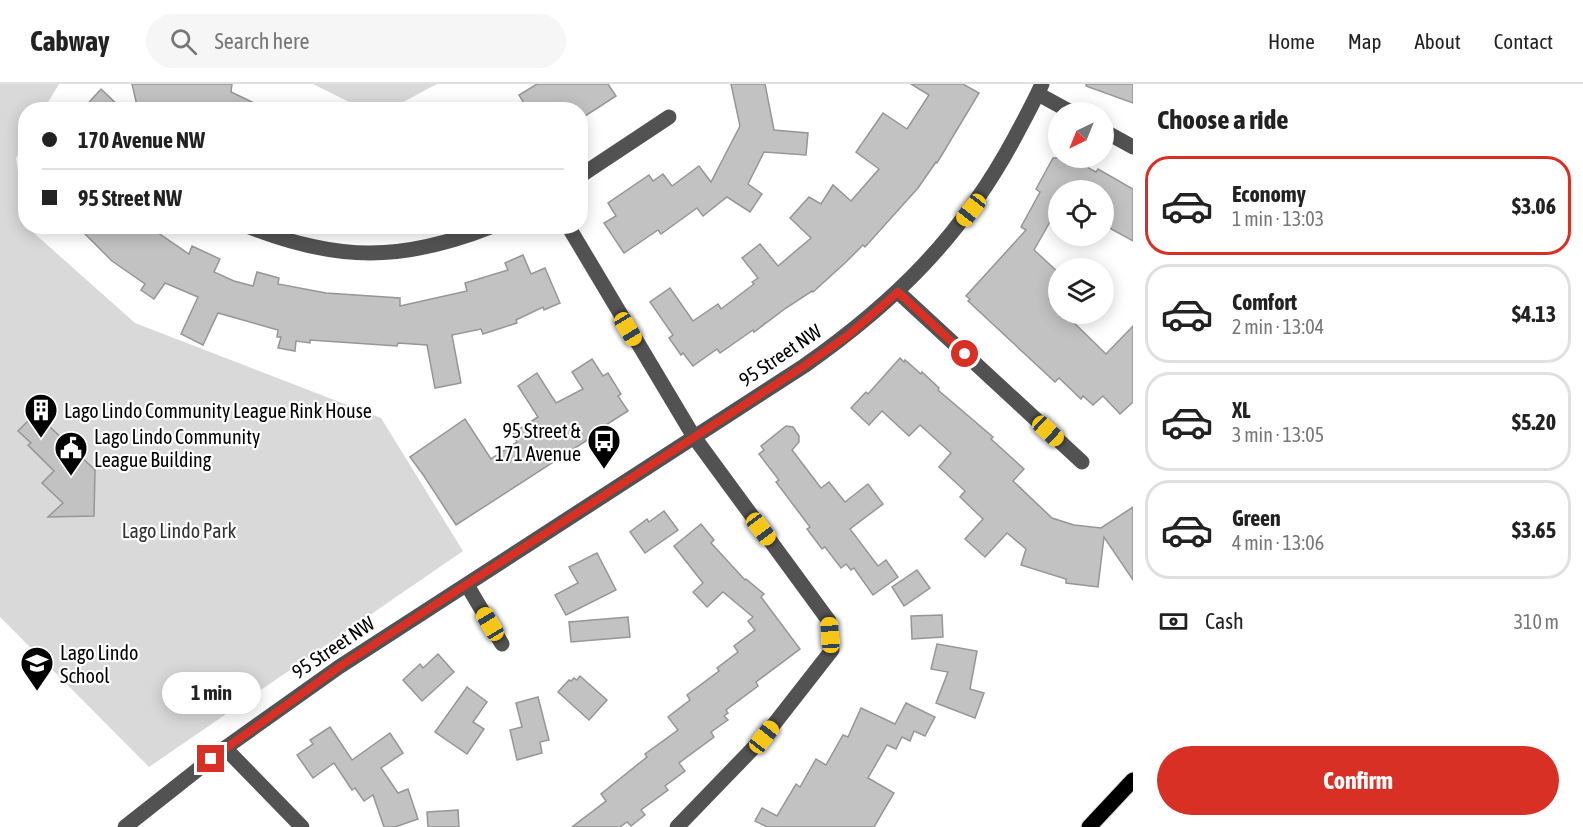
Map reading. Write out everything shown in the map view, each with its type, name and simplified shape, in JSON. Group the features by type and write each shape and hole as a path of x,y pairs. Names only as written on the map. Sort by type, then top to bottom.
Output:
{"main road":[{"path":"1089,827 1133,780"}],"street":[{"path":"1040,89 1058,102"},
{"name":"95 Street NW","path":"125,827 225,748 339,667 847,336 898,292 943,246 971,210 1005,155 1040,89"},
{"path":"588,171 669,117"},
{"path":"1114,137 1133,147"},
{"path":"270,234 311,248 376,254 420,250 473,234"},
{"path":"573,234 694,437 829,621 832,650 764,737 677,827"},
{"path":"898,292 1082,462"},
{"path":"466,585 502,644"},
{"path":"225,748 302,827"}],"green space":[{"name":"Lago Lindo Park","path":"0,84 59,84 48,102 18,102 18,154 16,158 18,234 35,234 135,323 381,418 463,551 149,767 0,617"},
{"path":"313,84 437,84 403,102 349,102"}],"building":[{"path":"132,84 232,84 231,92 252,102 136,102"},
{"path":"537,84 608,84 616,96 588,114 588,102 523,102 519,95"},
{"path":"731,84 765,84 774,130 808,133 806,155 764,152 748,184 762,194 750,212 727,197 703,216 697,208 661,234 658,230 624,253 604,223 616,216 608,203 649,175 653,181 663,174 672,186 699,166 711,182 740,126"},
{"path":"911,84 963,84 979,93 937,163 918,188 865,247 863,245 813,292 720,353 717,349 693,366 683,353 681,355 669,338 673,335 650,302 670,288 693,321 718,304 721,309 754,284 752,282 758,278 742,258 760,244 778,266 811,238 790,218 809,197 821,204 833,185 851,201 879,169 856,152 883,113 907,129 929,95"},
{"path":"1086,84 1133,84 1133,103 1086,86"},
{"path":"101,89 115,102 89,102"},
{"path":"1048,167 1089,168 1096,172 1098,169 1133,189 1133,241 1114,231 1114,180 1048,180 1048,225 1034,250 1048,263 1048,324 1075,324 1106,354 1133,326 1133,402 1120,414 1103,396 1093,405 1083,396 1081,399 1059,378 1055,382 968,301 970,299 966,296 1026,230 1021,227 1040,192 1036,189"},
{"path":"85,234 160,234 189,254 192,246 220,259 214,272 234,281 253,286 257,272 279,278 278,284 326,293 400,298 400,306 467,291 465,283 508,270 505,263 523,255 531,274 545,268 560,303 544,310 543,307 516,320 517,323 483,334 481,329 452,335 461,383 435,388 427,345 398,343 397,346 310,340 310,343 296,341 295,351 278,348 281,337 277,337 278,330 218,313 203,345 181,334 198,297 165,283 154,299 141,290 145,284 112,261"},
{"path":"900,358 921,374 922,372 939,388 938,390 993,437 991,439 1024,469 1013,481 1052,518 1074,525 1101,528 1133,507 1133,580 1104,537 1098,587 1066,583 1066,579 1021,565 1026,549 1007,533 985,557 965,539 983,519 960,497 965,491 939,467 951,453 920,425 909,436 882,411 869,425 851,408 866,392 868,394"},
{"path":"592,359 603,376 608,373 621,394 618,396 628,411 456,525 410,457 465,419 491,459 517,442 512,434 538,417 518,386 537,373 556,403 583,389 572,372"},
{"name":"Lago Lindo Community League Building","path":"34,415 46,427 48,425 95,470 94,516 48,517 63,503 42,483 54,471 28,445 31,443 18,431"},
{"path":"786,426 793,427 799,436 799,442 792,450 821,488 829,482 845,502 868,484 883,504 850,529 878,566 886,560 898,577 873,595 854,568 851,570 846,564 841,568 825,547 822,549 807,529 810,527 776,482 779,480 759,454 764,450 761,446"},
{"path":"664,511 678,530 645,553 630,532 647,519 649,522"},
{"path":"701,524 714,540 711,543 745,580 764,594 761,597 800,649 756,682 758,686 726,710 728,713 724,716 728,720 711,732 714,737 679,763 685,771 665,786 668,790 641,810 645,815 631,826 627,822 620,827 572,827 606,801 601,794 647,757 645,754 678,730 668,717 690,700 687,695 719,671 717,668 738,652 734,646 755,630 748,621 753,617 723,592 707,607 693,592 703,583 674,546"},
{"path":"597,553 616,590 566,615 555,595 578,583 569,567"},
{"path":"917,570 930,588 904,606 892,587"},
{"path":"942,615 943,637 912,639 911,616"},
{"path":"628,617 630,637 571,642 569,622"},
{"path":"937,644 977,651 970,689 984,693 975,718 936,703 948,672 931,669"},
{"path":"438,654 454,672 422,701 403,680 420,664 423,668"},
{"path":"580,676 607,700 589,720 558,692 569,680 574,678 577,680"},
{"path":"467,687 487,702 473,722 484,729 467,754 435,732"},
{"path":"538,697 549,740 540,742 542,753 517,760 510,730 522,727 516,703"},
{"path":"906,703 935,717 925,736 914,731 910,741 902,737 896,749 887,745 868,778 894,793 874,827 767,827 755,821 762,808 777,816 796,784 800,787 816,759 826,765 843,735 848,737 861,708 895,724"},
{"path":"330,727 352,760 390,733 403,753 381,768 398,793 408,789 418,819 395,827 384,827 373,795 364,801 355,788 352,790 334,763 313,778 297,755 313,744 310,740"},
{"path":"458,810 459,827 428,827 427,812"}],"place":[{"name":"Lago Lindo Community League Rink House","path":"41,439"},
{"name":"95 Street & 171 Avenue","path":"604,470"},
{"name":"Lago Lindo Community League Building","path":"71,477"},
{"name":"Lago Lindo School","path":"37,692"}],"route":[{"path":"211,759 339,667 804,366 847,336 898,292 965,354"}]}
